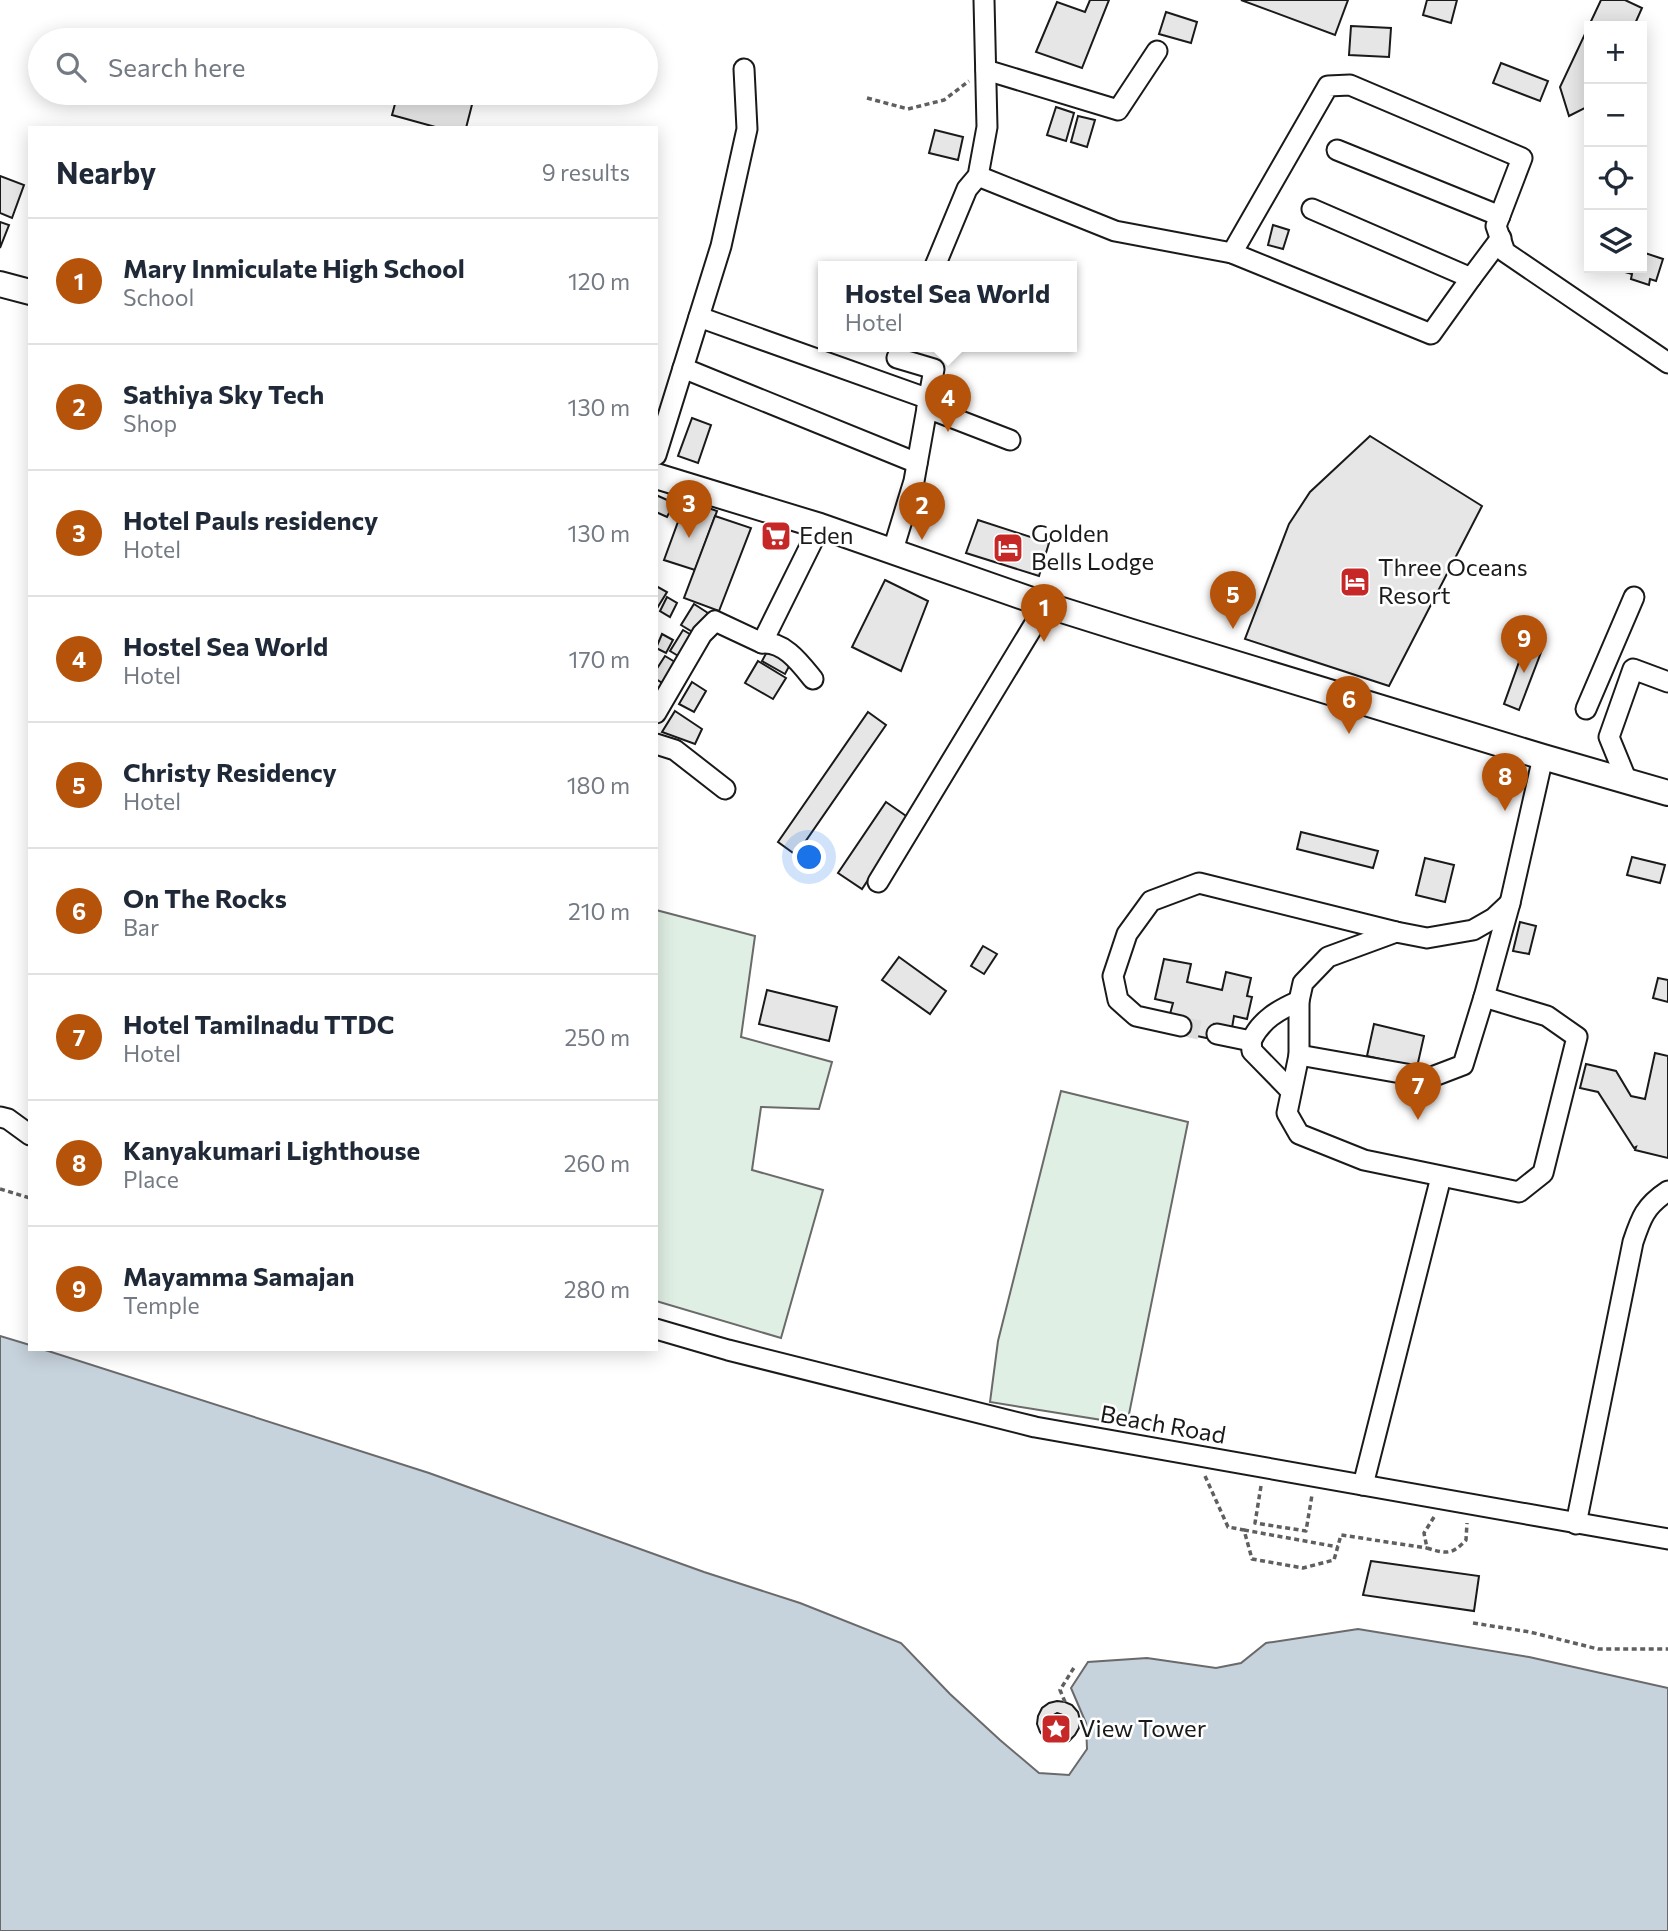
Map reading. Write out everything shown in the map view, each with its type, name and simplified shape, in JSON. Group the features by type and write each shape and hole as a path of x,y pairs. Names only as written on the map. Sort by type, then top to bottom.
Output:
{"main road":[{"path":"0,284 28,291"},
{"path":"658,477 893,550 1046,605 1668,793"}],"street":[{"path":"937,261 967,189 978,176 987,127 984,0"},
{"path":"986,70 1118,110 1157,51"},
{"path":"658,447 721,246 747,129 744,69"},
{"path":"1232,253 1328,86 1350,85 1522,158 1496,226 1506,252 1668,363"},
{"path":"1337,149 1500,216"},
{"path":"978,176 1115,231 1232,253 1431,334 1501,238"},
{"path":"1312,209 1471,278"},
{"path":"699,317 928,404 1010,440"},
{"path":"893,550 914,481 934,369 897,358 900,352"},
{"path":"682,368 917,463"},
{"path":"762,643 820,526"},
{"path":"1586,709 1634,597"},
{"path":"878,882 1046,605"},
{"path":"658,710 702,634 715,621 762,643 770,642 796,657 813,679"},
{"path":"1614,648 1628,655 1633,669 1609,737 1627,781"},
{"path":"1633,669 1668,682"},
{"path":"658,745 675,750 725,789"},
{"path":"1299,1055 1429,1078 1463,1065 1510,903 1543,757"},
{"path":"1181,1026 1136,1016 1118,1000 1113,976 1127,934 1151,901 1199,884 1427,938 1473,930 1494,918 1510,903"},
{"path":"1396,932 1328,957 1303,982 1299,1001 1299,1055 1287,1113 1299,1135 1364,1160 1518,1192 1543,1173 1577,1037 1547,1016 1484,997"},
{"path":"1292,1091 1252,1051 1251,1041 1255,1032 1275,1012 1299,1001"},
{"path":"1217,1034 1251,1041"},
{"path":"0,1117 8,1119 28,1134"},
{"path":"1363,1485 1441,1177"},
{"path":"1576,1524 1633,1242 1641,1216 1668,1191"},
{"name":"Beach Road","path":"658,1330 728,1350 1035,1427 1668,1539"}],"path":[{"path":"867,98 908,109 944,100 986,70"},
{"path":"0,1189 28,1197"},
{"path":"1205,1476 1228,1528 1338,1547"},
{"path":"1261,1486 1255,1522 1268,1525 1306,1531 1311,1495"},
{"path":"1427,1548 1424,1533 1434,1517"},
{"path":"1244,1530 1252,1559 1303,1568 1334,1560 1341,1535 1427,1548 1443,1553 1457,1550 1466,1540 1467,1523"},
{"path":"1473,1622 1530,1632 1598,1649 1668,1649"},
{"path":"1065,1702 1060,1690 1075,1666"}],"green space":[{"path":"658,911 755,936 741,1037 832,1062 819,1109 761,1107 752,1170 823,1190 781,1338 658,1302"},
{"path":"1061,1091 1188,1122 1127,1424 990,1402 998,1341"}],"shaded area":[{"path":"0,1336 28,1344 28,1351 48,1351 429,1473 704,1572 800,1603 901,1643 950,1694 1039,1773 1069,1775 1087,1749 1086,1723 1071,1688 1088,1662 1147,1658 1216,1668 1241,1663 1266,1643 1358,1629 1529,1657 1668,1688 1668,1931 0,1931"}],"building":[{"path":"1090,0 1109,0 1082,68 1036,52 1057,2 1085,12"},
{"path":"1241,0 1348,0 1335,35"},
{"path":"1427,0 1457,0 1451,23 1423,15"},
{"path":"1601,0 1625,0 1642,8 1636,21 1591,21"},
{"path":"1166,12 1197,22 1191,43 1159,34"},
{"path":"1351,26 1391,28 1389,57 1349,55"},
{"path":"1584,36 1584,108 1569,116 1560,87"},
{"path":"1501,63 1548,81 1540,101 1493,83"},
{"path":"395,105 472,105 467,126 432,126 392,115"},
{"path":"1056,107 1074,113 1066,141 1047,135"},
{"path":"1078,116 1095,120 1087,147 1071,142"},
{"path":"935,130 963,137 958,160 929,153"},
{"path":"0,176 24,185 12,218 0,213"},
{"path":"0,222 9,225 0,248"},
{"path":"1273,225 1289,230 1283,249 1268,245"},
{"path":"1647,254 1663,259 1656,281 1650,279 1649,285 1631,279 1632,274 1628,273 1647,273"},
{"path":"692,418 711,425 698,463 678,456"},
{"name":"Three Oceans Resort","path":"1370,436 1482,506 1389,686 1245,639 1289,524 1310,492"},
{"path":"658,496 674,503 667,517 658,513"},
{"path":"686,500 717,511 695,570 664,560"},
{"path":"715,516 751,528 719,611 684,598"},
{"name":"Golden Bells Lodge","path":"978,520 1049,543 1039,576 966,553"},
{"path":"885,580 928,601 901,671 852,647"},
{"path":"658,587 667,592 658,607"},
{"path":"667,597 677,603 670,617 660,611"},
{"path":"694,604 708,613 696,634 681,625"},
{"path":"683,630 698,639 685,660 670,651"},
{"path":"662,634 673,640 666,653 658,649"},
{"path":"1528,637 1545,642 1519,710 1504,704"},
{"path":"770,646 793,659 785,674 762,661"},
{"path":"665,656 680,665 667,686 658,680 658,667"},
{"path":"758,661 786,678 773,699 745,683"},
{"path":"692,682 706,691 694,712 679,704"},
{"path":"675,711 702,729 695,744 662,732"},
{"path":"868,712 886,725 796,855 778,842"},
{"path":"886,802 909,818 862,889 838,873"},
{"path":"1301,832 1378,851 1373,868 1297,849"},
{"path":"1632,857 1665,865 1660,883 1627,875"},
{"path":"1425,858 1454,865 1445,902 1416,895"},
{"path":"1520,922 1536,926 1529,954 1513,951"},
{"path":"983,946 997,954 984,974 971,966"},
{"path":"899,957 946,991 930,1014 882,980"},
{"path":"1164,959 1191,964 1187,982 1222,990 1226,972 1251,978 1247,996 1252,997 1247,1019 1234,1016 1232,1028 1214,1024 1211,1039 1183,1033 1187,1018 1170,1014 1173,1003 1155,999"},
{"path":"1658,978 1668,980 1668,1002 1653,998"},
{"path":"767,990 837,1007 829,1041 759,1024"},
{"path":"1374,1024 1424,1036 1417,1067 1367,1056"},
{"path":"1655,1053 1668,1056 1668,1158 1635,1150 1636,1147 1634,1148 1598,1092 1580,1088 1586,1064 1616,1071 1631,1096 1645,1099"},
{"path":"1371,1561 1479,1576 1474,1611 1363,1595"},
{"path":"1065,1702 1078,1712 1079,1728 1069,1741 1053,1742 1040,1732 1038,1716 1042,1708 1049,1703","holes":["1057,1713 1063,1715 1065,1726 1060,1729 1053,1728 1050,1722 1052,1716"]}],"tunnel":[{"path":"1181,1026 1217,1034"}],"place":[{"name":"Hostel Sea World","path":"948,432"},
{"name":"Eden","path":"776,536"},
{"name":"Hotel Pauls residency","path":"689,538"},
{"name":"Sathiya Sky Tech","path":"922,540"},
{"name":"Golden Bells Lodge","path":"1008,548"},
{"name":"Three Oceans Resort","path":"1355,582"},
{"name":"Christy Residency","path":"1233,629"},
{"name":"Mary Inmiculate High School","path":"1044,642"},
{"name":"Mayamma Samajan","path":"1524,673"},
{"name":"On The Rocks","path":"1349,734"},
{"name":"Kanyakumari Lighthouse","path":"1505,811"},
{"name":"Hotel Tamilnadu TTDC","path":"1418,1120"},
{"name":"View Tower","path":"1056,1729"}]}
